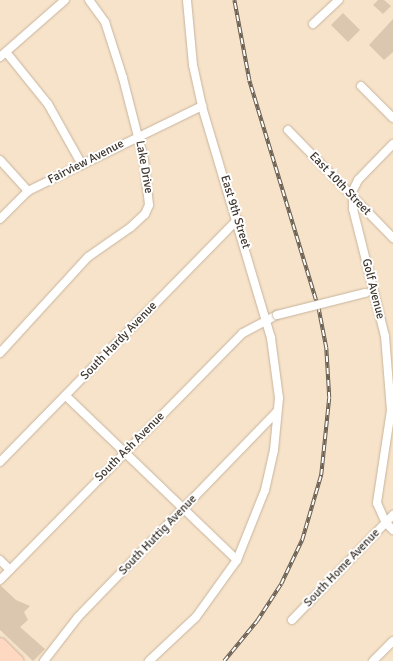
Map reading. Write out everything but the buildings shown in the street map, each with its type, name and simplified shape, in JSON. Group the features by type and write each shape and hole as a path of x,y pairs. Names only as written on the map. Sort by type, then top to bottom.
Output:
{"main road":[{"path":"0,643 18,661"},
{"path":"0,656 5,661"}],"street":[{"path":"64,0 3,54 48,104 81,163"},
{"name":"Lake Drive","path":"0,353 88,257 145,214 150,196 138,136 105,22 89,0"},
{"path":"186,0 193,65 202,106"},
{"path":"313,24 339,0"},
{"path":"361,86 393,118"},
{"name":"Fairview Avenue","path":"0,219 28,191 81,163 202,106"},
{"name":"East 9th Street","path":"149,661 196,617 237,560 265,490 277,412 277,366 238,219 202,106"},
{"name":"East 10th Street","path":"288,130 393,238"},
{"path":"352,196 358,180 393,144"},
{"path":"0,160 28,191"},
{"name":"Golf Avenue","path":"352,196 353,209 385,336 392,389 389,430 377,498 386,523"},
{"name":"South Hardy Avenue","path":"0,462 238,219"},
{"name":"South Ash Avenue","path":"1,578 243,333 264,319 374,290"},
{"path":"66,396 237,560"},
{"name":"South Huttig Avenue","path":"44,661 78,616 277,412"},
{"name":"South Home Avenue","path":"292,620 393,515"},
{"path":"386,523 393,530"},
{"path":"0,560 10,570"},
{"path":"373,661 393,641"}],"railway":[{"path":"224,661 257,621 281,584 302,540 321,475 329,398 326,348 319,311 249,80 234,0"}]}
